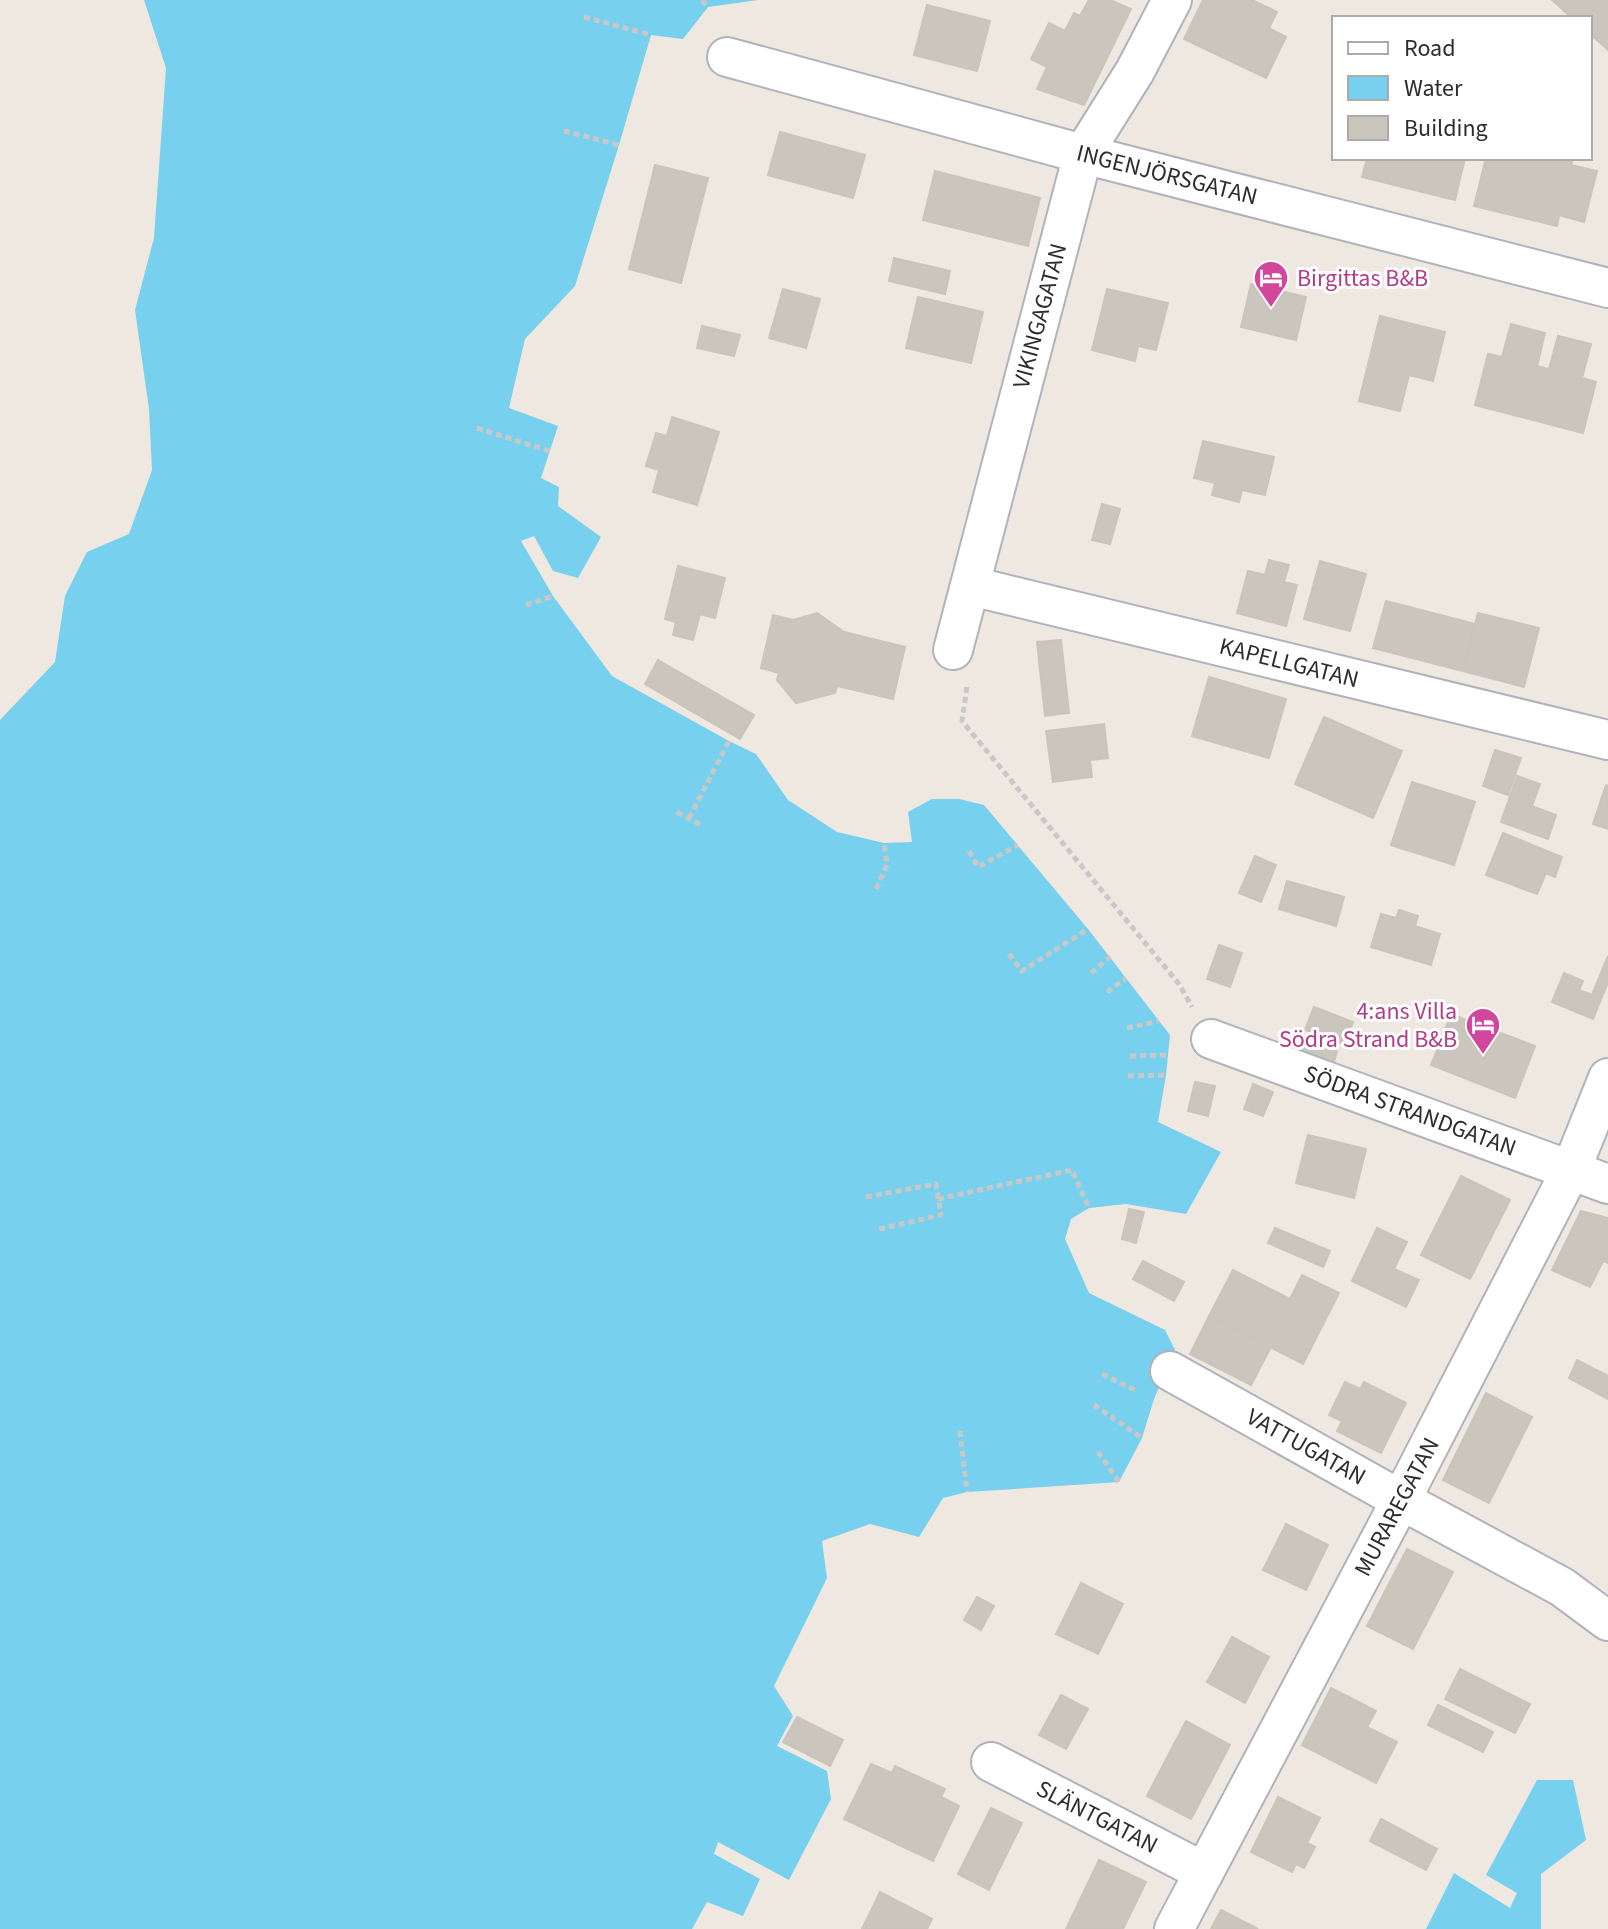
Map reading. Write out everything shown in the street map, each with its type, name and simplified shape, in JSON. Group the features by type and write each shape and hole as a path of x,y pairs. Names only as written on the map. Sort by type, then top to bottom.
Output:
{"street":[{"name":"VIKINGAGATAN","path":"953,650 1083,154 1135,71 1172,0"},
{"name":"INGENJÖRSGATAN","path":"727,57 1083,154 1608,288"},
{"name":"KAPELLGATAN","path":"971,586 1608,740"},
{"name":"SÖDRA STRANDGATAN","path":"1211,1039 1608,1184"},
{"name":"MURAREGATAN","path":"1174,1929 1571,1170 1608,1078"},
{"name":"VATTUGATAN","path":"1155,1382 1401,1500 1562,1587 1608,1621"},
{"name":"SLÄNTGATAN","path":"991,1762 1204,1872"}],"path":[{"path":"702,0 708,7"},
{"path":"584,17 651,35"},
{"path":"564,131 619,145"},
{"path":"477,428 550,451"},
{"path":"526,605 553,596"},
{"path":"953,650 968,675 962,721 1179,984 1211,1039"},
{"path":"689,818 729,741"},
{"path":"677,812 701,825"},
{"path":"876,889 887,865 884,843"},
{"path":"969,851 978,867 1018,845"},
{"path":"1009,954 1022,971 1088,929"},
{"path":"1091,973 1110,957"},
{"path":"1107,992 1126,978"},
{"path":"1127,1028 1159,1021"},
{"path":"1130,1056 1168,1055"},
{"path":"1128,1076 1166,1075"},
{"path":"938,1199 1072,1170 1089,1208"},
{"path":"866,1197 936,1184 941,1215 875,1230"},
{"path":"1102,1374 1155,1382"},
{"path":"1094,1405 1142,1438"},
{"path":"960,1431 967,1492"},
{"path":"1098,1452 1119,1482"}],"water":[{"path":"144,0 758,0 708,7 683,39 651,35 575,286 525,339 509,408 558,426 541,478 559,487 558,506 601,537 578,578 553,571 534,536 521,541 553,596 612,676 756,754 788,800 837,832 884,843 912,842 908,812 932,799 959,799 984,805 1088,929 1170,1035 1158,1122 1221,1152 1186,1214 1126,1204 1089,1208 1071,1219 1065,1239 1089,1293 1165,1330 1175,1350 1154,1399 1142,1438 1119,1482 967,1492 943,1498 919,1537 870,1524 822,1541 827,1578 774,1686 793,1716 777,1746 827,1771 831,1799 789,1880 718,1842 714,1854 760,1879 743,1916 707,1902 692,1929 0,1929 0,720 55,662 65,596 87,552 129,534 152,470 149,409 135,310 154,238 166,68"},
{"path":"1537,1780 1573,1780 1586,1840 1541,1874 1541,1929 1426,1929 1454,1873 1510,1908 1517,1893 1486,1875"}],"building":[{"path":"1089,0 1110,0 1131,9 1084,105 1037,89 1047,67 1031,59 1049,23 1065,31 1074,13 1080,16"},
{"path":"1203,0 1252,0 1277,12 1269,28 1286,37 1266,78 1184,39"},
{"path":"1552,0 1608,0 1608,50 1592,36 1592,16 1570,16"},
{"path":"927,5 990,21 977,71 914,55"},
{"path":"780,132 865,155 853,198 768,175"},
{"path":"1366,160 1465,160 1455,200 1362,177"},
{"path":"1486,160 1572,160 1571,165 1597,171 1584,222 1559,215 1557,226 1474,206"},
{"path":"655,165 708,178 681,283 629,269"},
{"path":"935,171 1040,198 1028,246 923,220"},
{"path":"894,258 950,271 945,294 889,281"},
{"path":"1251,284 1306,297 1296,340 1241,327"},
{"path":"783,289 820,299 806,348 769,338"},
{"path":"1107,289 1168,303 1156,350 1138,346 1135,361 1092,350"},
{"path":"918,297 983,312 971,363 906,348"},
{"path":"1380,316 1445,332 1433,381 1409,375 1400,411 1359,401"},
{"path":"1511,324 1545,333 1537,366 1549,369 1558,336 1591,344 1582,378 1596,382 1583,433 1475,405 1488,354 1502,357"},
{"path":"702,326 740,335 734,356 697,348"},
{"path":"672,417 719,432 697,505 653,492 659,470 646,466 656,433 667,436"},
{"path":"1203,441 1274,457 1265,495 1242,490 1239,502 1212,495 1215,483 1194,478"},
{"path":"1102,504 1120,509 1110,544 1092,540"},
{"path":"1269,560 1289,565 1284,582 1297,585 1286,626 1237,613 1248,571 1265,575"},
{"path":"1320,561 1366,574 1350,631 1304,619"},
{"path":"678,566 725,578 715,618 700,614 693,640 673,635 676,622 665,619"},
{"path":"1386,601 1475,624 1463,671 1373,648"},
{"path":"817,613 844,632 905,647 893,699 837,686 835,693 796,703 777,680 779,673 761,668 773,615 793,620"},
{"path":"1478,613 1539,628 1524,687 1463,671"},
{"path":"1061,640 1069,713 1045,716 1037,642"},
{"path":"658,660 754,715 740,739 645,684"},
{"path":"1209,677 1286,699 1269,758 1192,736"},
{"path":"1324,717 1402,751 1373,818 1295,784"},
{"path":"1104,724 1108,758 1090,760 1092,777 1053,782 1046,731"},
{"path":"1495,750 1521,758 1508,795 1483,786"},
{"path":"1517,776 1540,784 1532,806 1556,815 1548,839 1501,822"},
{"path":"1412,782 1475,802 1454,865 1391,845"},
{"path":"1608,786 1608,829 1593,824"},
{"path":"1503,833 1562,857 1555,877 1546,873 1537,894 1486,875"},
{"path":"1255,856 1276,865 1261,902 1239,893"},
{"path":"1287,881 1344,897 1336,926 1279,909"},
{"path":"1399,910 1418,916 1415,926 1440,934 1431,965 1371,947 1381,914 1396,918"},
{"path":"1219,945 1242,953 1230,987 1207,979"},
{"path":"1608,956 1608,982 1593,1019 1552,1002 1564,973 1583,981 1579,990 1592,995"},
{"path":"1314,1007 1353,1022 1344,1044 1305,1030"},
{"path":"1451,1014 1535,1046 1515,1098 1431,1065"},
{"path":"1296,1034 1338,1047 1334,1062 1291,1049"},
{"path":"1195,1082 1215,1086 1208,1116 1188,1111"},
{"path":"1253,1084 1273,1092 1263,1116 1244,1109"},
{"path":"1308,1135 1366,1149 1354,1198 1296,1183"},
{"path":"1461,1176 1510,1200 1470,1279 1421,1255"},
{"path":"1129,1209 1144,1212 1136,1243 1122,1239"},
{"path":"1581,1211 1608,1218 1608,1263 1603,1261 1590,1287 1552,1270"},
{"path":"1275,1228 1330,1251 1323,1267 1268,1243"},
{"path":"1377,1228 1407,1242 1394,1269 1419,1280 1406,1307 1352,1281"},
{"path":"1143,1261 1184,1282 1174,1301 1133,1279"},
{"path":"1233,1270 1290,1299 1302,1275 1339,1293 1303,1364 1209,1316"},
{"path":"1209,1316 1271,1347 1251,1385 1190,1354"},
{"path":"1577,1360 1608,1376 1608,1399 1569,1378"},
{"path":"1345,1382 1360,1389 1364,1382 1406,1403 1381,1453 1337,1431 1342,1421 1329,1415"},
{"path":"1486,1393 1532,1417 1489,1503 1443,1480"},
{"path":"1286,1524 1328,1545 1306,1590 1263,1570"},
{"path":"1407,1549 1453,1572 1413,1649 1367,1626"},
{"path":"1081,1583 1123,1604 1098,1654 1056,1634"},
{"path":"977,1597 994,1606 981,1630 964,1620"},
{"path":"1232,1637 1269,1657 1245,1703 1207,1682"},
{"path":"1460,1669 1530,1704 1515,1733 1445,1699"},
{"path":"1331,1688 1376,1711 1367,1727 1397,1742 1376,1783 1302,1745"},
{"path":"1061,1695 1088,1709 1066,1749 1039,1735"},
{"path":"1438,1705 1493,1732 1483,1752 1428,1725"},
{"path":"797,1717 843,1740 830,1766 783,1742"},
{"path":"1186,1721 1230,1745 1191,1819 1147,1796"},
{"path":"871,1764 892,1773 895,1766 945,1789 941,1797 959,1806 933,1861 844,1819"},
{"path":"1278,1797 1320,1818 1307,1843 1315,1847 1304,1868 1296,1864 1292,1872 1251,1852"},
{"path":"991,1808 1022,1823 989,1890 958,1874"},
{"path":"1381,1819 1437,1849 1426,1870 1370,1841"},
{"path":"1099,1860 1146,1882 1123,1929 1066,1929"},
{"path":"880,1892 932,1919 927,1929 862,1929"},
{"path":"1221,1910 1258,1929 1211,1929"}],"place":[{"name":"Birgittas B&B","path":"1271,309"},
{"name":"4:ans Villa Södra Strand B&B","path":"1483,1056"}]}
